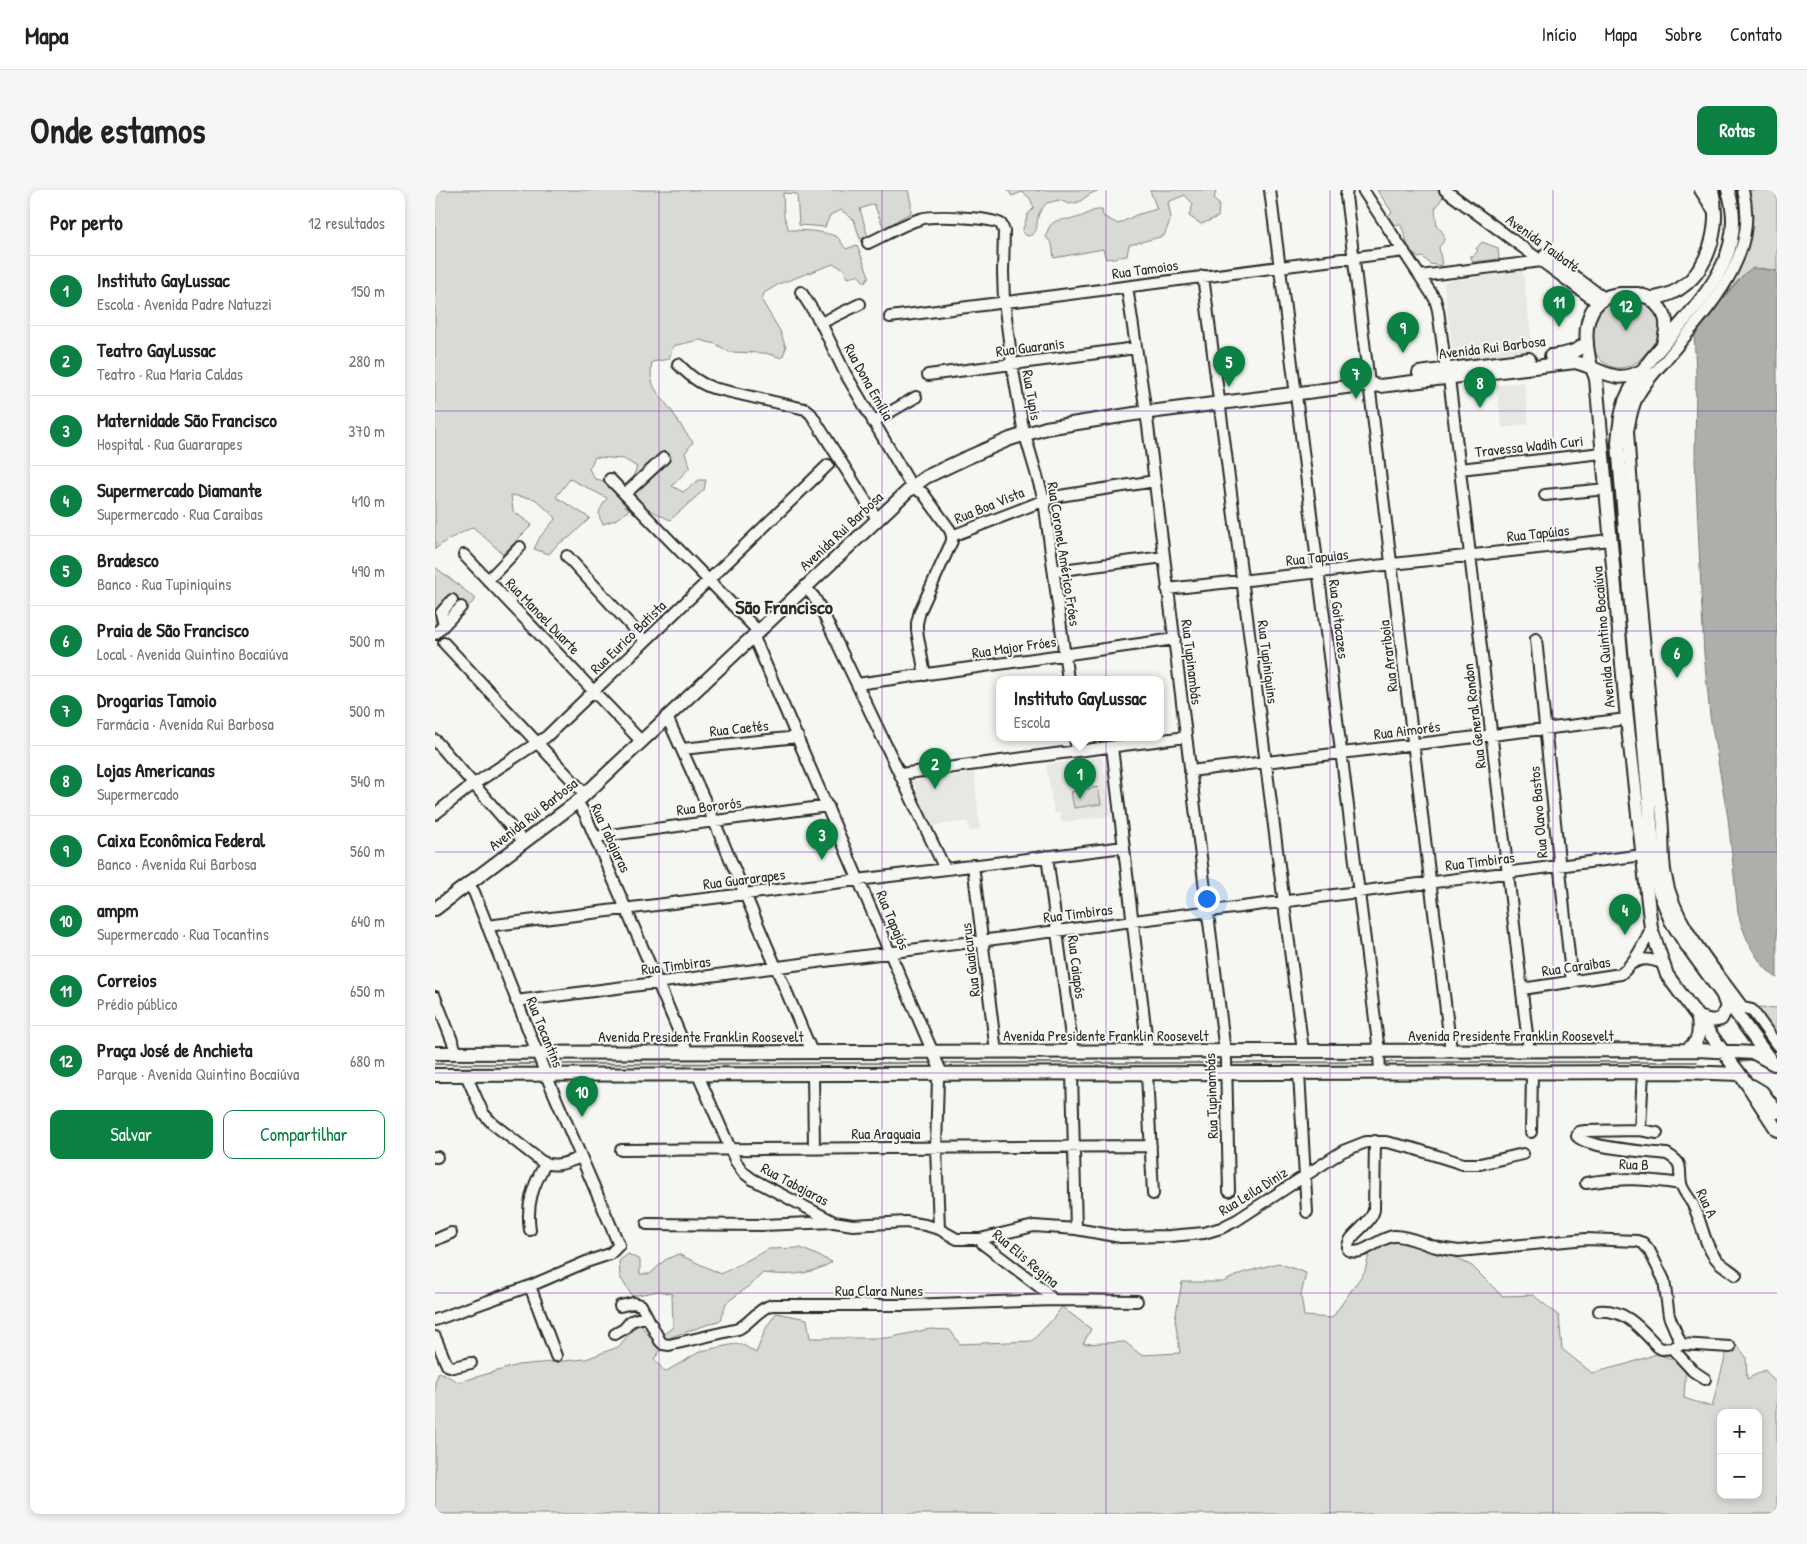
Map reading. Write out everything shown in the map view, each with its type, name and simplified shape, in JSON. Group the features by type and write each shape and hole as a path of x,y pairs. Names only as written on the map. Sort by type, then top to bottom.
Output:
{"main road":[{"path":"1650,298 1673,292 1689,282 1697,274 1704,262 1712,242 1715,215 1712,190"},
{"name":"Avenida Quintino Bocaiúva","path":"1728,190 1733,222 1726,257 1710,289 1645,368 1625,402 1620,418 1618,443 1631,617 1656,876 1671,921 1775,1067"},
{"path":"1601,300 1621,294 1637,294 1650,298 1665,315 1667,324 1662,347"},
{"name":"Avenida Quintino Bocaiúva","path":"1601,300 1587,320 1587,342 1595,379 1627,719 1651,928 1662,963 1673,984 1747,1084 1777,1130"},
{"name":"Avenida Rui Barbosa","path":"1447,374 1565,354 1581,349 1587,342"},
{"name":"Avenida Rui Barbosa","path":"435,909 581,798 877,519 912,487 926,477 1024,434 1066,424 1370,384 1380,379 1575,362 1593,368"},
{"path":"1593,368 1614,377 1629,376 1645,368"},
{"path":"1697,1016 1707,1021 1715,1021 1721,1018 1727,1007 1723,995"},
{"path":"1697,1016 1699,1026 1698,1040 1692,1050 1709,1054 1717,1067 1714,1071 1708,1072"},
{"name":"Avenida Presidente Franklin Roosevelt","path":"435,1053 457,1053 541,1064 698,1075 813,1074 937,1063 996,1052 1148,1052 1299,1073 1451,1051 1692,1050 1754,1053 1775,1067"},
{"name":"Avenida Presidente Franklin Roosevelt","path":"435,1075 466,1075 541,1064 687,1052 812,1052 1072,1074 1147,1074 1303,1051 1379,1062 1532,1072 1708,1072 1739,1074"},
{"path":"1747,1084 1762,1092 1777,1112"}],"street":[{"name":"Rua Goitacazes","path":"1270,190 1379,1062"},
{"name":"Rua Arariboia","path":"1347,190 1346,196 1451,1051"},
{"name":"Rua General Rondon","path":"1363,190 1437,304 1460,468 1529,1051"},
{"name":"Avenida Taubaté","path":"1445,190 1543,261 1601,300"},
{"name":"Avenida Taubaté","path":"1456,190 1601,300"},
{"path":"1700,190 1715,215"},
{"path":"1743,190 1746,225 1737,262 1722,288 1648,381 1632,413 1629,439 1638,573 1659,799 1662,810 1664,858 1669,888 1679,914 1697,944 1741,1005 1752,1010 1777,1045"},
{"name":"Rua Tupis","path":"868,244 920,219 986,219 1001,224 1004,231 1004,302 1024,434"},
{"name":"Rua Tamoios","path":"889,317 1404,251"},
{"path":"1420,276 1543,261"},
{"name":"Rua Tupiniquins","path":"1203,276 1303,1051"},
{"name":"Rua Tupinambás","path":"1127,287 1155,481 1226,1063 1229,1191"},
{"name":"Rua Dona Emília","path":"801,292 821,323 845,373 912,487 923,493 952,536"},
{"path":"821,323 860,304"},
{"name":"Rua Guaranis","path":"928,375 1136,348"},
{"path":"678,364 691,377 713,388 805,409 811,414 877,519"},
{"path":"873,422 916,398"},
{"name":"Rua Coronel Américo Fróes","path":"1024,434 1044,500 1067,676"},
{"name":"Travessa Wadih Curi","path":"1460,468 1602,452"},
{"path":"625,494 664,458"},
{"name":"Rua Eurico Batista","path":"435,814 475,784 538,743 828,465"},
{"path":"610,479 708,580 755,633"},
{"name":"Rua Boa Vista","path":"952,536 1044,500 1155,481"},
{"path":"1545,495 1606,489"},
{"path":"925,674 917,623 920,611 952,541 952,536"},
{"name":"Rua Tapúias","path":"1470,556 1610,540"},
{"path":"488,580 520,547"},
{"name":"Rua Manoel Duarte","path":"464,555 641,741"},
{"path":"567,556 645,641"},
{"path":"1054,571 1164,556"},
{"name":"Rua Tapuias","path":"1167,589 1470,556"},
{"path":"805,587 814,597 822,611 945,869"},
{"path":"444,625 441,613 452,600"},
{"path":"435,634 461,607"},
{"name":"Rua Tapajós","path":"755,633 937,1063 936,1147 939,1229"},
{"name":"Rua Major Fróes","path":"857,684 1175,639"},
{"name":"Rua Olavo Bastos","path":"1536,639 1572,982"},
{"name":"Rua Tabajaras","path":"444,643 538,743 581,798 585,814 687,1052"},
{"path":"667,718 714,821 812,1052"},
{"name":"Rua Aimorés","path":"1190,771 1627,719"},
{"name":"Rua Caetés","path":"682,749 798,737"},
{"path":"1164,740 1186,737"},
{"path":"435,740 524,842"},
{"path":"1075,741 1077,751"},
{"path":"900,774 1156,741"},
{"path":"1112,747 1148,1052"},
{"name":"Rua Bororós","path":"595,836 827,806"},
{"name":"Rua Guararapes","path":"487,926 1124,847"},
{"name":"Rua Timbiras","path":"517,1001 1643,855"},
{"name":"Rua Caiapós","path":"1047,856 1073,1052"},
{"name":"Rua Guaicurus","path":"973,865 996,1052"},
{"name":"Rua Tocantins","path":"468,884 474,892 541,1064 619,1245 610,1254 530,1286"},
{"name":"Rua Caraibas","path":"1522,989 1621,974 1644,944 1651,928"},
{"name":"Rua Caraibas","path":"1630,964 1644,959 1662,963"},
{"path":"435,997 457,1053"},
{"path":"1531,1132 1532,1072"},
{"path":"1643,1072 1640,1130 1657,1133"},
{"path":"1299,1073 1307,1212"},
{"path":"813,1074 814,1148"},
{"path":"1072,1074 1076,1229"},
{"path":"1147,1074 1153,1194"},
{"path":"466,1075 483,1113 492,1123 545,1164 558,1165 581,1158"},
{"name":"Rua Tabajaras","path":"698,1075 736,1162 743,1172 752,1179 833,1222 853,1225 906,1222 939,1229"},
{"name":"Rua A","path":"1640,1130 1585,1131 1577,1133 1578,1138 1592,1144 1667,1154 1672,1157 1679,1165 1681,1184 1699,1217 1709,1249 1719,1263 1736,1274"},
{"path":"1375,1141 1373,1217 1369,1223 1350,1239 1347,1244 1348,1250 1360,1252 1394,1236 1439,1248 1459,1251 1586,1239 1637,1241 1643,1243 1649,1250 1664,1280 1669,1316 1677,1346 1693,1371 1705,1379"},
{"name":"Rua Leila Diniz","path":"939,1229 957,1239 980,1239 1034,1226 1076,1229 1121,1237 1204,1233 1221,1228 1237,1220 1349,1148 1366,1142 1387,1142 1463,1164 1480,1164 1519,1154"},
{"name":"Rua Araguaia","path":"621,1150 1151,1146"},
{"path":"530,1230 528,1218 530,1199 533,1187 545,1164"},
{"name":"Rua B","path":"1586,1183 1612,1179 1639,1178 1681,1184"},
{"path":"647,1224 707,1223 763,1225 833,1222"},
{"path":"435,1240 451,1233"},
{"name":"Rua Elis Regina","path":"980,1239 983,1244 1045,1291 1053,1300"},
{"path":"435,1320 530,1286 556,1356"},
{"name":"Rua Clara Nunes","path":"620,1306 638,1303 641,1305 660,1341 663,1344 669,1345 738,1329 745,1326 763,1308 772,1305 907,1305 1053,1300 1137,1301"},
{"path":"1599,1311 1616,1312 1626,1316 1662,1349 1677,1346 1730,1347"},
{"path":"615,1334 624,1329 631,1321 647,1316"},
{"path":"435,1337 447,1365 471,1363"}],"shaded area":[{"path":"435,190 908,190 911,213 899,219 885,231 874,204 860,209 868,237 860,239 854,220 841,210 830,215 825,227 799,225 797,194 783,193 784,216 789,230 827,233 838,238 846,249 857,245 869,276 865,283 858,275 848,278 843,268 833,264 779,284 764,293 762,301 780,331 786,348 782,358 765,353 729,352 716,344 699,340 673,346 669,359 652,362 651,378 655,389 693,442 685,453 690,467 672,486 683,492 699,480 706,480 704,490 670,520 639,502 635,496 632,490 632,483 637,467 624,459 595,457 589,469 595,479 605,481 629,510 615,520 603,524 599,513 607,498 570,479 556,497 590,518 570,537 558,544 549,554 534,549 540,537 556,518 535,499 511,495 513,511 532,525 503,554 473,527 447,540 435,549"},
{"path":"1008,190 1038,190 1038,192 1040,190 1099,190 1079,202 1070,204 1059,200 1047,203 1039,213 1035,232 1027,236 1022,232 1028,214 1034,208 1030,198 1022,192 1012,196"},
{"path":"1150,190 1216,190 1214,200 1219,204 1218,217 1201,224 1189,216 1193,204 1185,195 1168,202 1171,218 1164,236 1129,245 1127,256 1106,259 1103,249 1054,258 1052,244 1046,237 1051,225 1055,222 1102,210 1103,216 1118,224 1136,215 1157,209"},
{"path":"1377,190 1437,190 1444,195 1435,209 1437,227 1444,236 1443,242 1439,247 1442,266 1430,264 1423,257 1419,258 1414,255 1400,224 1394,225 1389,223 1388,216 1392,212"},
{"path":"1743,190 1777,190 1777,271 1760,268 1749,271 1729,291 1732,284 1731,272 1741,251"},
{"path":"1482,242 1498,248 1499,259 1473,262 1470,255 1473,256 1478,251 1476,249"},
{"path":"1753,268 1777,271 1777,978 1763,965 1752,949 1738,913 1728,818 1710,716 1704,654 1695,460 1696,374 1694,333 1745,273"},
{"path":"1523,271 1533,353 1454,363 1444,284 1446,281"},
{"path":"1615,296 1649,301 1657,314 1660,325 1658,336 1650,349 1633,364 1620,368 1608,365 1598,357 1592,346 1591,338 1597,312"},
{"path":"1524,382 1529,424 1502,428 1496,385"},
{"path":"435,567 476,599 443,631 435,632"},
{"path":"1102,758 1111,816 1061,822 1060,813 1054,813 1046,765"},
{"path":"974,773 980,829 969,831 968,821 931,826 913,781"},
{"path":"1098,787 1101,804 1074,808 1071,792"},
{"path":"1757,1007 1777,1008 1777,1035"},
{"path":"1396,1240 1439,1250 1472,1266 1502,1296 1533,1295 1559,1316 1562,1349 1592,1373 1656,1354 1686,1363 1684,1398 1712,1407 1727,1350 1738,1346 1746,1357 1747,1379 1765,1370 1777,1384 1777,1514 435,1514 435,1382 439,1372 459,1382 518,1365 586,1359 618,1347 639,1323 654,1342 673,1327 672,1294 659,1291 632,1296 620,1277 619,1261 628,1254 640,1260 640,1274 650,1274 665,1260 678,1254 721,1274 769,1249 801,1248 832,1262 816,1270 799,1274 763,1273 726,1303 721,1320 671,1337 654,1359 665,1372 701,1351 735,1344 743,1345 756,1353 766,1328 776,1313 807,1319 810,1338 887,1338 930,1329 950,1330 960,1344 1032,1341 1062,1307 1091,1329 1083,1344 1125,1342 1141,1355 1180,1353 1175,1319 1182,1282 1223,1282 1242,1273 1278,1263 1306,1273 1301,1295 1304,1316 1332,1318 1365,1271 1371,1247"}],"waterway":[{"path":"1737,1062 1750,1061"},
{"path":"1230,1063 1375,1062"},
{"path":"1382,1062 1697,1062"},
{"path":"545,1064 933,1063"},
{"path":"942,1063 1223,1063"},
{"path":"435,1064 538,1064"}],"place":[{"name":"Correios","path":"1559,327"},
{"name":"Praça José de Anchieta","path":"1626,331"},
{"name":"Caixa Econômica Federal","path":"1403,353"},
{"name":"Bradesco","path":"1229,387"},
{"name":"Drogarias Tamoio","path":"1356,399"},
{"name":"Lojas Americanas","path":"1480,408"},
{"name":"Praia de São Francisco","path":"1677,678"},
{"name":"Teatro GayLussac","path":"935,789"},
{"name":"Instituto GayLussac","path":"1080,799"},
{"name":"Maternidade São Francisco","path":"822,860"},
{"name":"Supermercado Diamante","path":"1625,935"},
{"name":"ampm","path":"582,1117"}],"district":[{"name":"São Francisco","path":"784,606"}]}
